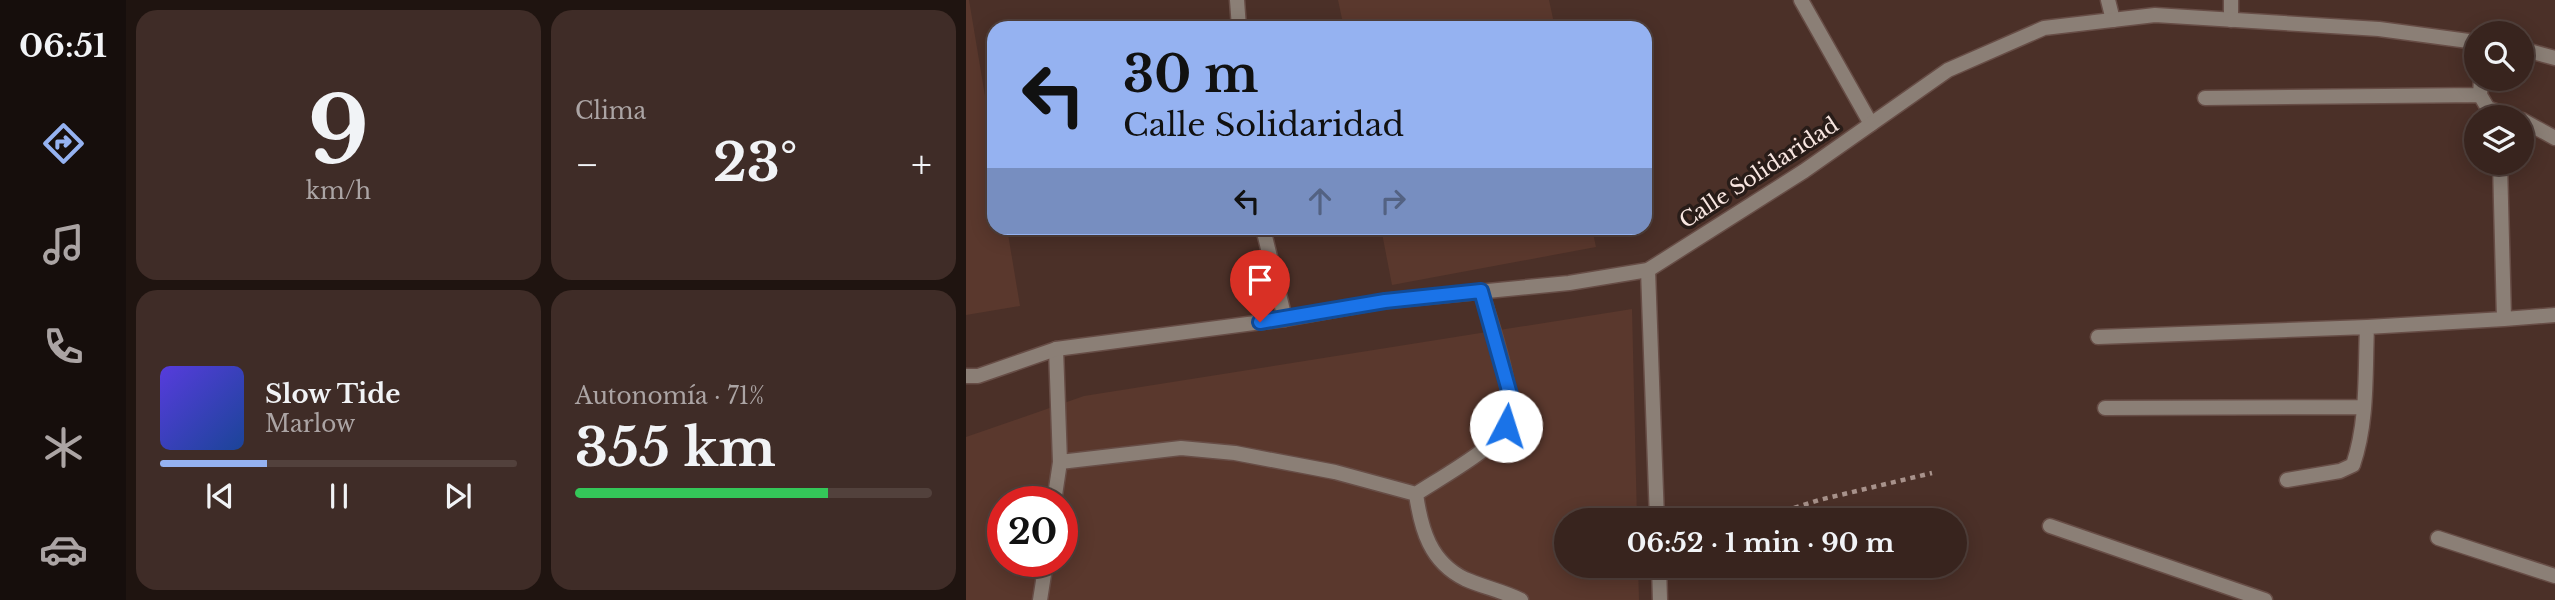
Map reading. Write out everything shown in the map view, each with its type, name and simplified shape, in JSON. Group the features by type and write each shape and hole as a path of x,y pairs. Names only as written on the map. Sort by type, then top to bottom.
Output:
{"street":[{"path":"1237,0 1238,21"},
{"path":"1801,0 1871,124"},
{"path":"2108,0 2113,20"},
{"path":"2231,0 2231,20"},
{"name":"Calle Solidaridad","path":"966,376 978,376 1056,349 1285,319 1385,301 1569,282 1648,270 1804,171 1948,70 2044,27 2155,15 2379,29 2464,40"},
{"path":"2534,52 2555,58"},
{"path":"2480,91 2487,105"},
{"path":"2205,97 2480,95"},
{"path":"2534,127 2555,138"},
{"path":"2500,175 2504,319"},
{"path":"1265,235 1285,319"},
{"path":"1648,270 1657,508"},
{"path":"1060,462 1181,448 1235,453 1335,472 1416,494 1490,445 1506,426 1511,398 1481,291"},
{"path":"2098,337 2367,327 2555,315"},
{"path":"2287,480 2340,471 2353,465 2359,447 2364,407 2367,327"},
{"path":"1056,349 1060,462 1056,486"},
{"path":"2105,408 2364,407"},
{"path":"1416,494 1420,519 1435,556 1464,578 1521,600"},
{"path":"2050,526 2265,600"},
{"path":"2438,538 2555,576"},
{"path":"1040,600 1043,577"},
{"path":"1659,578 1660,600"}],"path":[{"path":"1794,508 1932,473"}],"shaded area":[{"path":"966,0 969,0 987,108 987,235 1008,235 1020,306 966,315"},
{"path":"1338,0 1549,0 1554,21 1342,21"},
{"path":"1382,235 1593,235 1596,247 1392,285"},
{"path":"1632,309 1637,508 1554,508 1554,578 1638,578 1639,600 966,600 966,437 1084,396"}],"route":[{"path":"1260,322 1385,301 1481,291 1511,398 1506,426"}]}
